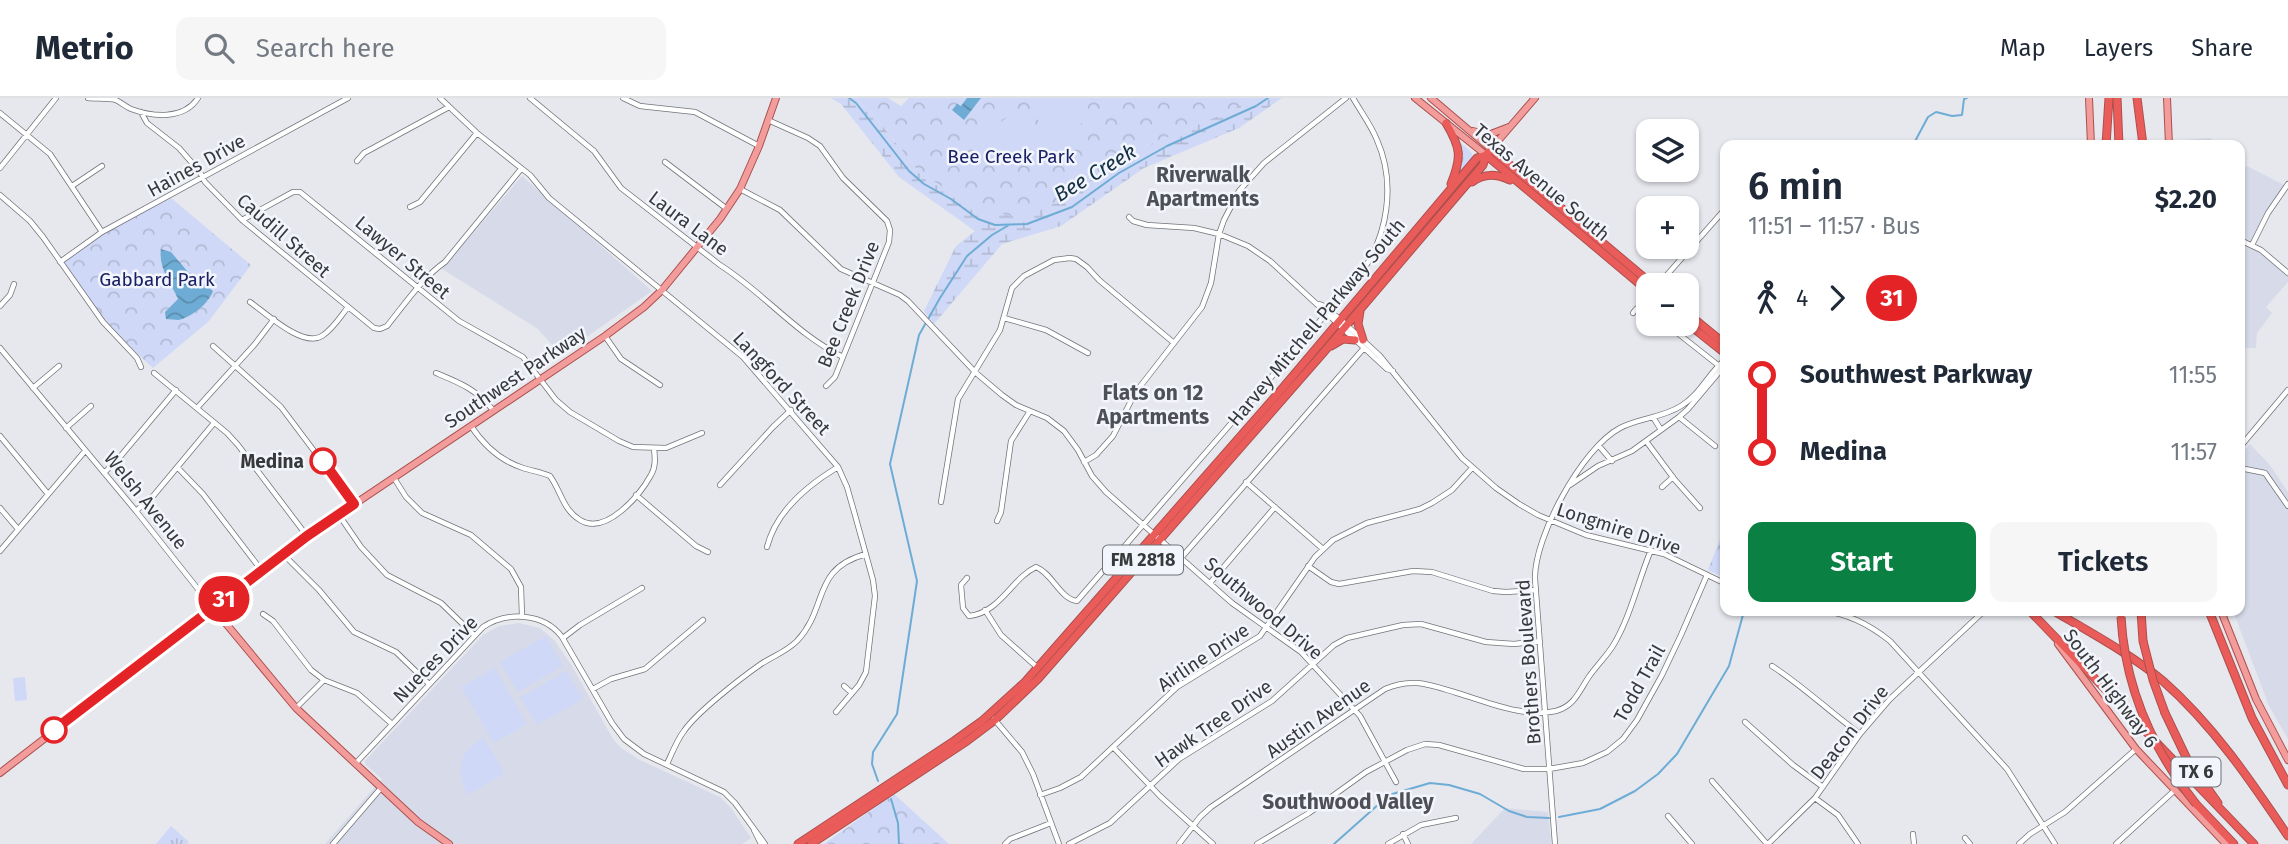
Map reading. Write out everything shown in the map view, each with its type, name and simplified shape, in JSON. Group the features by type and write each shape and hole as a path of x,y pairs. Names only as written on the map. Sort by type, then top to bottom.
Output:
{"highway":[{"path":"2106,140 2109,98"},
{"path":"2117,98 2119,140"},
{"path":"2137,98 2141,140"},
{"path":"1446,123 1455,138 1459,153 1458,167 1449,190"},
{"name":"Texas Avenue South","path":"1488,152 1521,184 1636,281"},
{"name":"Texas Avenue South","path":"1488,152 1641,273"},
{"name":"Harvey Mitchell Parkway South","path":"811,844 967,741 992,717 1323,353 1342,324 1364,304 1484,163 1488,152"},
{"name":"Harvey Mitchell Parkway South","path":"798,844 992,717 1038,679 1342,324 1449,190 1477,158 1488,152"},
{"path":"1463,188 1478,178 1492,174 1521,184"},
{"path":"1323,353 1339,341 1361,342 1358,318 1364,304"},
{"path":"1699,323 1720,340"},
{"path":"1699,333 1720,352"},
{"name":"South Highway 6","path":"2034,616 2050,634"},
{"path":"2062,616 2155,675 2197,714 2247,776 2288,836"},
{"path":"2121,616 2127,670 2140,711 2169,769 2196,804 2234,844"},
{"name":"TX 6","path":"2142,616 2153,680 2187,759 2236,825 2254,844"},
{"path":"2211,616 2252,718 2288,785"},
{"path":"2050,634 2236,825"}],"main road":[{"name":"Southwest Parkway","path":"0,772 307,536 644,307 662,290 727,209 759,146 776,98"},
{"name":"Texas Avenue South","path":"1415,98 1488,152"},
{"name":"Texas Avenue South","path":"1431,98 1467,129 1488,152"},
{"name":"Harvey Mitchell Parkway South","path":"1488,152 1535,98"},
{"path":"2090,98 2091,140"},
{"path":"2167,98 2169,140"},
{"path":"1467,129 1488,135 1511,126"},
{"name":"Welsh Avenue","path":"213,608 296,708 418,822 449,844"},
{"path":"2223,616 2256,699 2288,761"},
{"name":"South Highway 6","path":"2050,634 2136,749 2226,844"}],"street":[{"path":"0,168 56,98"},
{"path":"88,98 116,99 128,108 163,115 180,113 198,98"},
{"name":"Haines Drive","path":"61,262 102,232 348,98"},
{"name":"Langford Street","path":"440,98 477,133 530,176 549,198 743,357 838,467 847,486 873,580 874,610 866,672 836,712"},
{"name":"Laura Lane","path":"530,98 594,151 621,188 738,276 822,346 843,357"},
{"path":"623,98 640,106 695,112 759,146"},
{"path":"1084,462 1096,455 1113,436 1135,393 1195,318 1208,294 1219,234 1231,206 1249,178 1283,147 1346,98"},
{"path":"967,578 961,585 964,611 973,616 1003,598 1036,567 1043,570 1074,601 1079,598 1365,266 1379,240 1386,213 1387,187 1385,162 1372,128 1353,98"},
{"path":"357,161 364,153 450,107"},
{"name":"Caudill Street","path":"141,112 148,123 179,148 242,220 374,328 384,328 417,288"},
{"path":"0,113 50,154 102,232"},
{"name":"Bee Creek Drive","path":"768,120 820,146 843,178 887,221 890,230 889,242 835,377 826,386"},
{"path":"410,207 420,201 477,133"},
{"path":"665,162 727,209"},
{"path":"72,186 102,166"},
{"path":"417,288 445,262 521,169"},
{"path":"2252,245 2268,213 2288,184"},
{"name":"Southwood Drive","path":"740,188 779,210 841,269 900,295 976,373 1002,395 1047,418 1064,431 1106,492 1237,607 1301,652 1365,722 1396,782"},
{"name":"Lawyer Street","path":"242,220 293,192 300,192 459,321 523,357 538,380 570,412 618,441 633,447 654,448"},
{"path":"0,195 30,221 103,322 137,358 141,367"},
{"path":"1667,273 1720,215"},
{"name":"Longmire Drive","path":"1129,217 1147,225 1186,226 1219,234 1259,253 1393,371 1446,440 1472,468 1519,504 1552,522 1586,535 1664,554 1720,581"},
{"path":"2245,242 2288,273"},
{"path":"941,502 958,399 1000,330 1008,297 1017,281 1024,276 1054,260 1070,258 1087,267 1174,343"},
{"path":"0,306 10,295 14,284"},
{"path":"250,302 301,338 315,339 330,330 348,307"},
{"path":"1633,313 1636,308"},
{"path":"1004,318 1045,330 1088,353"},
{"path":"197,408 256,344 274,319"},
{"path":"605,336 621,359 660,385"},
{"path":"1682,336 1720,365"},
{"path":"1181,558 1361,342"},
{"path":"213,346 281,407 354,504"},
{"name":"Welsh Avenue","path":"0,348 213,608"},
{"path":"33,388 59,366"},
{"name":"Brothers Boulevard","path":"1555,844 1536,590 1535,568 1538,554 1576,471 1599,446 1622,427 1687,402 1720,370"},
{"name":"Brothers Boulevard","path":"1569,486 1587,472 1646,441 1679,417 1720,371"},
{"path":"154,373 238,445 307,536"},
{"path":"436,373 472,389 482,396 493,410"},
{"path":"104,472 176,390"},
{"path":"2245,441 2288,390"},
{"path":"66,428 91,406"},
{"path":"720,485 791,410"},
{"path":"997,521 1011,441 1030,411"},
{"path":"1653,417 1661,430"},
{"path":"1679,417 1715,446"},
{"path":"136,511 154,495 214,423"},
{"path":"470,425 487,447 505,459 519,467 550,476 566,507 584,522 596,524 610,520 636,495 651,475 654,448 672,447 702,433"},
{"path":"0,436 48,494"},
{"path":"1646,441 1700,508"},
{"path":"1599,446 1612,461"},
{"path":"0,551 85,451"},
{"path":"767,547 778,522 799,495 838,467"},
{"path":"177,468 203,494 262,570"},
{"name":"Airline Drive","path":"1040,795 1072,783 1177,687 1254,641 1267,627 1308,566 1323,549 1344,533 1358,526 1420,509 1432,503 1452,490 1472,468"},
{"path":"2245,469 2265,473 2288,506"},
{"path":"1662,486 1673,477"},
{"path":"394,478 406,497 422,513 471,535 511,569 522,587 522,616 545,623 559,632 624,739 640,751 715,786 728,795 763,844"},
{"path":"1247,482 1323,549"},
{"path":"636,495 696,546 708,552"},
{"path":"1210,583 1275,507"},
{"path":"0,508 18,529"},
{"path":"339,514 361,547 387,575 442,603 474,635"},
{"path":"1546,712 1564,708 1574,701 1614,645 1651,550"},
{"path":"283,554 319,590 354,632 396,652 428,684"},
{"path":"667,764 683,732 694,720 760,664 789,649 796,642 811,620 828,578 836,568 866,554"},
{"path":"1308,566 1331,582 1339,584 1413,570 1432,572 1493,590 1536,590"},
{"name":"Todd Trail","path":"1257,844 1309,813 1366,772 1416,746 1432,744 1524,769 1549,769 1591,760 1608,752 1623,739 1637,720 1662,675 1706,575"},
{"path":"563,638 642,588"},
{"path":"985,610 1001,635 1038,668"},
{"path":"262,614 274,621 311,670 324,680 357,693 392,724"},
{"name":"Nueces Drive","path":"355,764 474,635 495,620 522,616"},
{"path":"1845,616 1871,627 1890,641 2007,769 2055,844"},
{"name":"Deacon Drive","path":"1768,844 1815,798 1860,734 1890,699 1979,616"},
{"path":"593,689 611,679 645,669 703,620"},
{"name":"Hawk Tree Drive","path":"1069,844 1110,823 1179,759 1272,701 1334,645 1347,638 1412,624 1431,625 1486,642 1514,644 1540,641"},
{"path":"1772,666 1799,683 1829,712 1860,734"},
{"path":"296,708 324,680"},
{"name":"Austin Avenue","path":"1179,844 1212,807 1385,689 1417,681 1522,712 1546,712"},
{"path":"844,686 852,693"},
{"path":"992,717 1021,752 1033,774 1059,844"},
{"path":"1745,722 1823,788"},
{"path":"1113,747 1150,786 1213,844"},
{"path":"2019,844 2065,813 2136,749"},
{"path":"1712,780 1768,844"},
{"path":"333,844 381,788"},
{"path":"2116,844 2175,790"},
{"path":"1815,798 1838,815 1858,844"},
{"path":"1668,816 1692,844"},
{"path":"1388,844 1431,822 1456,817"},
{"path":"1005,844 1010,839 1051,823"},
{"path":"1403,834 1408,844"},
{"path":"1913,834 1914,844"},
{"path":"1965,838 1970,844"}],"shaded area":[{"path":"2245,167 2284,185 2251,242 2245,240"},
{"path":"522,176 652,291 561,355 538,329 442,269"},
{"path":"2245,244 2265,256 2288,276 2288,282 2266,307 2272,313 2257,333 2256,348 2245,348"},
{"path":"2250,444 2270,465 2288,492 2288,739 2269,706 2235,616 2245,616 2245,450"},
{"path":"519,623 540,628 555,641 621,748 640,760 720,797 731,808 751,838 742,844 325,844 382,779 365,761 483,635 499,626"},
{"path":"1505,808 1548,812 1551,844 1471,844"}],"green space":[{"path":"831,98 856,98 881,124 920,173 976,207 1046,208 1139,149 1230,111 1251,98 1282,98 1239,128 1144,168 1061,226 1002,244 934,324 924,311 956,246 975,231 899,177 841,104"},
{"name":"Bee Creek Park","path":"856,98 888,98 901,106 909,98 1251,98 1230,111 1139,149 1046,208 1010,216 976,207 920,173 881,124"},
{"path":"1031,98 1089,100 1085,117 1076,131 1047,148"},
{"path":"1017,111 1024,113 1048,154 1028,162 1009,162 991,153 984,146 978,137"},
{"path":"1461,143 1473,157 1459,174 1461,163"},
{"name":"Gabbard Park","path":"171,198 251,265 209,321 153,368 103,322 60,262 102,232"},
{"path":"1720,539 1720,575 1708,570"},
{"path":"546,636 563,666 518,692 500,662"},
{"path":"495,668 527,724 494,743 461,687"},
{"path":"566,671 583,699 537,725 520,697"},
{"path":"25,677 27,700 15,701 13,678"},
{"path":"484,737 503,771 502,775 468,795 461,777 461,762 469,749"},
{"path":"894,794 949,844 824,844"},
{"path":"171,826 189,842 187,844 156,844"}],"water":[{"path":"967,98 981,98 964,120 952,110 957,104 961,106"},
{"path":"161,249 171,252 187,271 213,291 204,305 183,319 166,319 165,312 178,299 163,269"}],"waterway":[{"name":"Bee Creek","path":"849,98 856,103 909,171 924,184 978,219 995,225 1027,224 1072,207 1119,173 1167,146 1268,98"},
{"path":"1916,140 1928,117 1936,112 1952,116 1962,115 1964,99 1967,98"},
{"path":"878,781 872,764 873,752 897,714 917,581 890,464 919,335 967,256 1009,225"},
{"path":"1559,817 1600,809 1635,791 1658,774 1677,754 1729,666 1743,616"},
{"path":"1334,844 1389,795 1430,783 1449,785 1480,794 1509,811 1527,817 1549,818"},
{"path":"891,799 898,823 899,844"}],"bus line":[{"name":"31","path":"54,730 307,536 354,504 323,461"}],"place":[{"name":"Medina","path":"323,461"}],"district":[{"name":"Riverwalk Apartments","path":"1203,187"},
{"name":"Flats on 12 Apartments","path":"1153,405"},
{"name":"Southwood Valley","path":"1348,802"}]}
